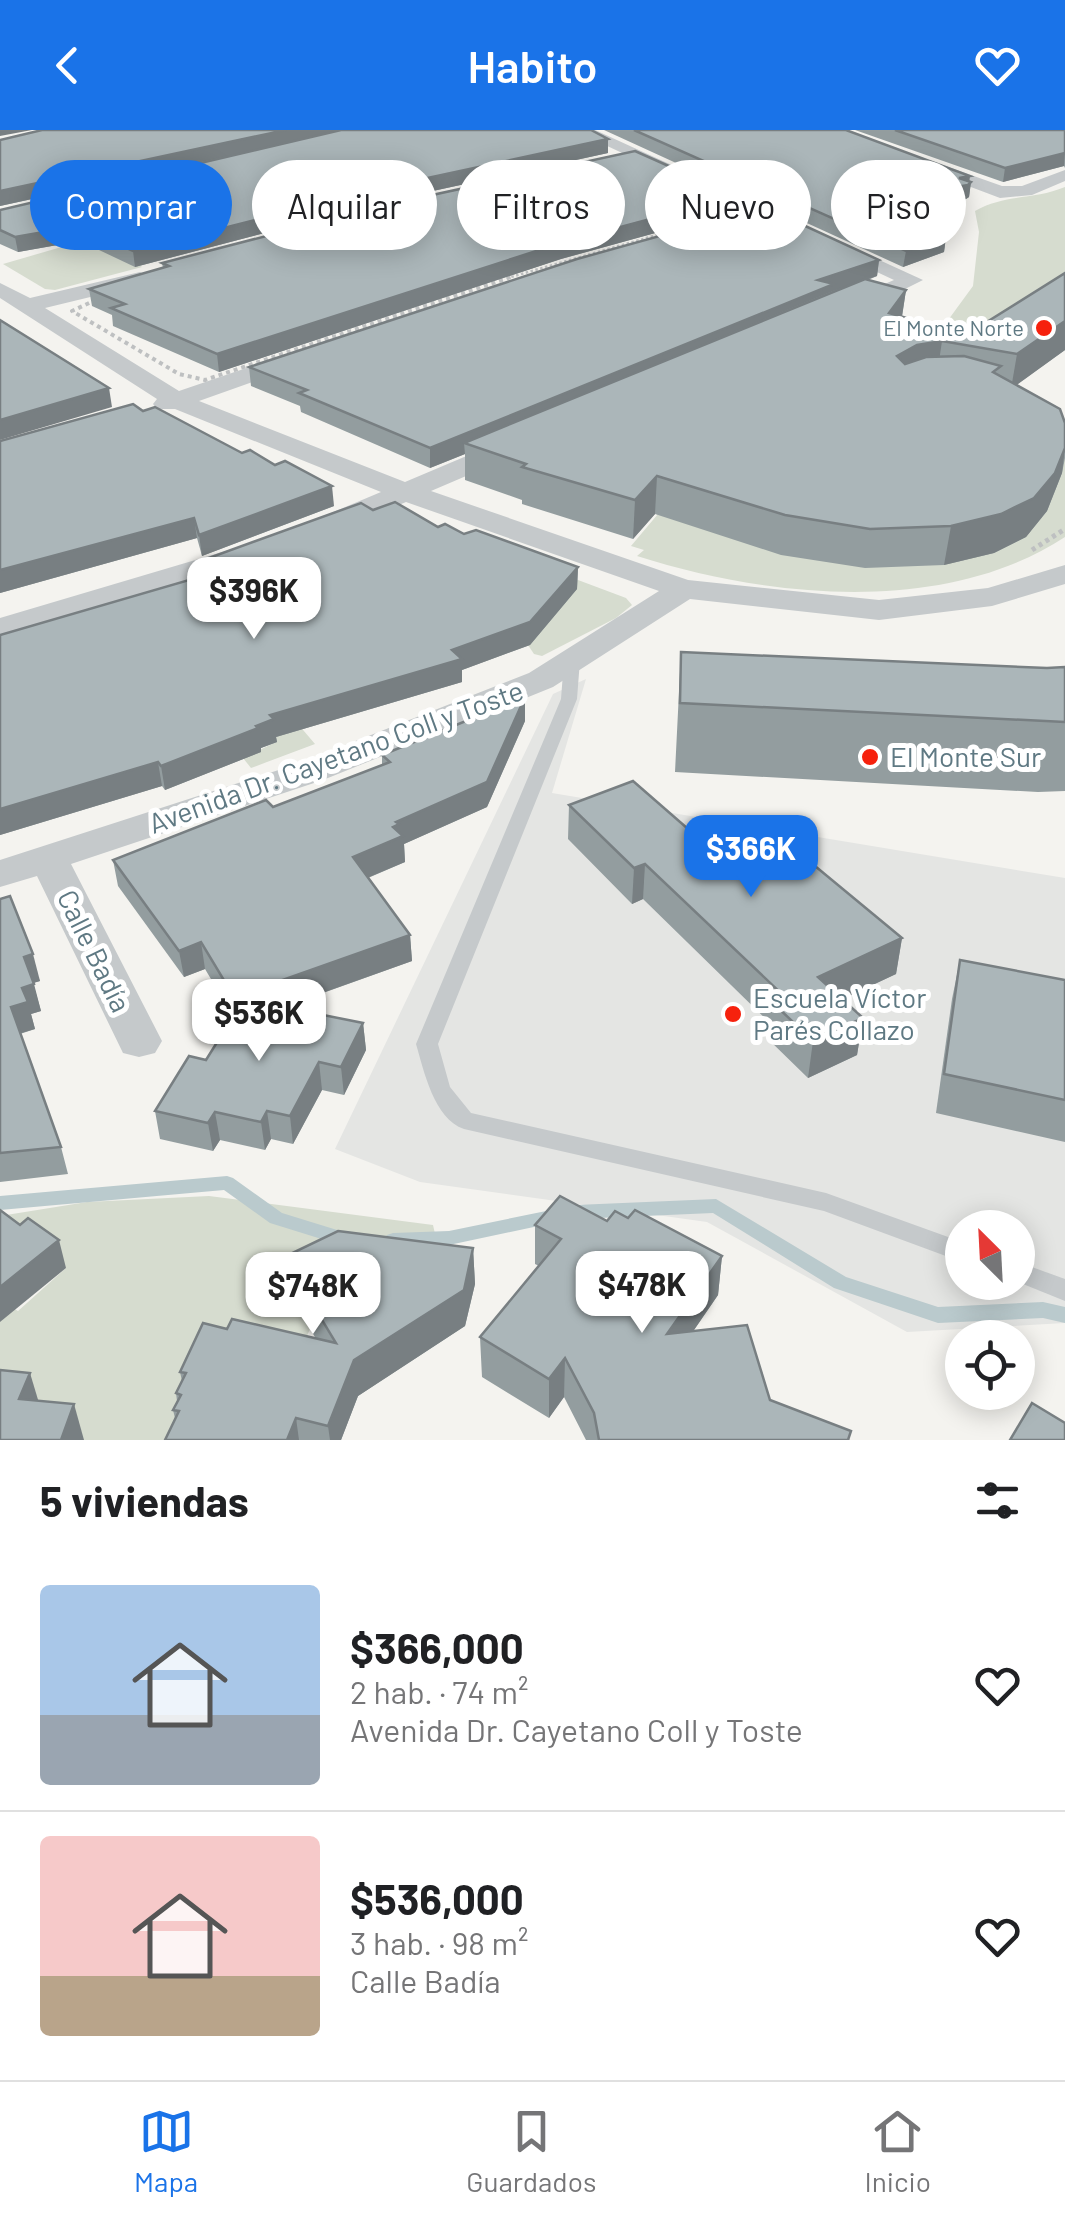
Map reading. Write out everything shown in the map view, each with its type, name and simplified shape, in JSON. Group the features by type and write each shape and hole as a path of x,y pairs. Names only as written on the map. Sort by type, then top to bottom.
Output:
{"street":[{"path":"581,130 649,160"},
{"path":"828,130 1000,192 1025,191 1065,176"},
{"path":"610,160 637,154"},
{"path":"811,235 910,277 909,284 838,312"},
{"path":"0,318 155,274"},
{"path":"0,289 177,400 409,493 684,589 879,610 992,598 1065,574"},
{"path":"144,411 328,348"},
{"path":"0,628 291,539 526,441"},
{"name":"Avenida Dr. Cayetano Coll y Toste","path":"0,874 310,772 541,680 684,589"},
{"name":"Calle Badía","path":"49,860 139,1041"}],"lane":[{"path":"572,660 569,700 428,1044 440,1090 464,1120 826,1202 945,1246"},
{"path":"1035,1279 1065,1290"}],"path":[{"path":"79,304 369,224 632,163 737,212 526,272 210,379"},
{"path":"1020,556 1065,530"}],"shaded area":[{"path":"1065,187 1065,298 959,393 1065,420 1065,537 1018,562 966,579 911,589 855,592 742,582 637,556 644,550 631,546 674,495 916,364 973,286 979,232 975,211 997,202"},
{"path":"51,250 110,250 142,267 55,290 45,289 3,264"},
{"path":"530,562 626,598 632,605 616,618 542,656 534,654 526,642"},
{"name":"Escuela Víctor Parés Collazo","path":"586,679 552,793 1065,878 1065,1323 945,1320 945,1330 907,1332 707,1222 420,1182 335,1149 553,694"},
{"path":"264,684 315,744 251,768 243,758 276,742"},
{"path":"209,1196 433,1225 438,1247 289,1292 310,1329 293,1368 184,1440 39,1440 0,1409 0,1320 13,1308 18,1311 66,1268 0,1216 87,1202"}],"building":[{"path":"42,130 286,130 145,160 30,160 30,185 0,191 0,140"},
{"path":"341,130 591,130 608,139 511,160 457,160 457,172 437,176 437,160 252,160 252,221 232,226 232,160 213,160"},
{"path":"634,130 846,130 927,160 831,160 831,218 811,209 811,160 701,160"},
{"path":"895,130 1065,130 1065,153 1005,168"},
{"path":"635,151 655,160 645,160 645,220 625,226 625,160 594,160"},
{"path":"457,190 457,250 539,250 217,354 111,308 125,304 89,289 169,266 162,263 212,250 232,250 232,245 252,240 252,250 437,250 437,194"},
{"path":"30,203 30,234 15,237 0,230 0,210"},
{"path":"811,229 831,238 831,250 857,250 879,260 818,280 834,284 430,448 299,393 307,390 249,367 577,259 625,250 625,246 645,240 645,250 811,250"},
{"path":"1065,273 1065,321 1017,354 942,341 917,345 897,356 905,364 926,357 964,356 1001,366 993,372 1060,409 1065,423 1065,448 1055,473 1034,498 1001,514 951,526 870,529 785,515 657,476 635,500 522,467 526,464 464,443 865,279 906,290 889,313 966,335"},
{"path":"0,320 109,388 0,420"},
{"path":"133,404 143,411 155,407 242,453 250,450 275,465 285,461 332,486 199,535 194,518 0,570 0,441"},
{"path":"395,502 438,527 445,524 464,534 476,530 578,567 530,622 452,650 462,659 270,715 274,719 258,728 161,766 158,762 0,809 0,635 210,574 206,559 361,503 373,510"},
{"path":"681,652 1065,667 1065,722 680,703"},
{"path":"525,697 487,782 396,822 399,824 393,827 403,836 353,857 410,935 234,997 201,942 179,951 113,860 266,800 273,807 390,762 382,755"},
{"path":"633,781 703,842 757,818 902,938 818,977 863,1018 813,1041 772,1002 785,997 645,864 634,868 569,805"},
{"path":"10,896 33,954 24,957 34,984 22,988 28,1002 11,1007 61,1147 0,1153 0,899"},
{"path":"960,960 1065,980 1065,1100 944,1074"},
{"path":"244,999 363,1023 341,1067 319,1062 290,1116 267,1111 261,1122 215,1112 208,1123 155,1111 189,1056 206,1060"},
{"path":"560,1196 607,1221 615,1211 628,1218 635,1210 722,1256 667,1334 747,1325 770,1400 851,1431 848,1440 599,1440 594,1413 565,1358 549,1379 480,1337 561,1239 535,1225"},
{"path":"0,1210 20,1225 28,1218 59,1240 0,1287"},
{"path":"338,1231 473,1248 464,1290 354,1360 328,1426 296,1418 287,1440 165,1440 179,1411 173,1410 181,1395 176,1393 186,1373 180,1372 203,1323 227,1329 232,1319 336,1343 284,1257"},
{"path":"0,1370 30,1373 19,1399 74,1404 61,1440 0,1440"},
{"path":"1035,1405 1065,1423 1065,1440 1010,1440 1028,1410 1035,1410"}],"waterway":[{"path":"0,1203 227,1183 276,1218 344,1239"},
{"path":"576,1212 716,1206 840,1283 938,1315 1043,1310 1065,1315"},
{"path":"393,1240 449,1238 556,1216"}],"place":[{"name":"El Monte Norte","path":"1044,328"},
{"name":"El Monte Sur","path":"870,757"},
{"name":"Escuela Víctor Parés Collazo","path":"733,1014"}]}
